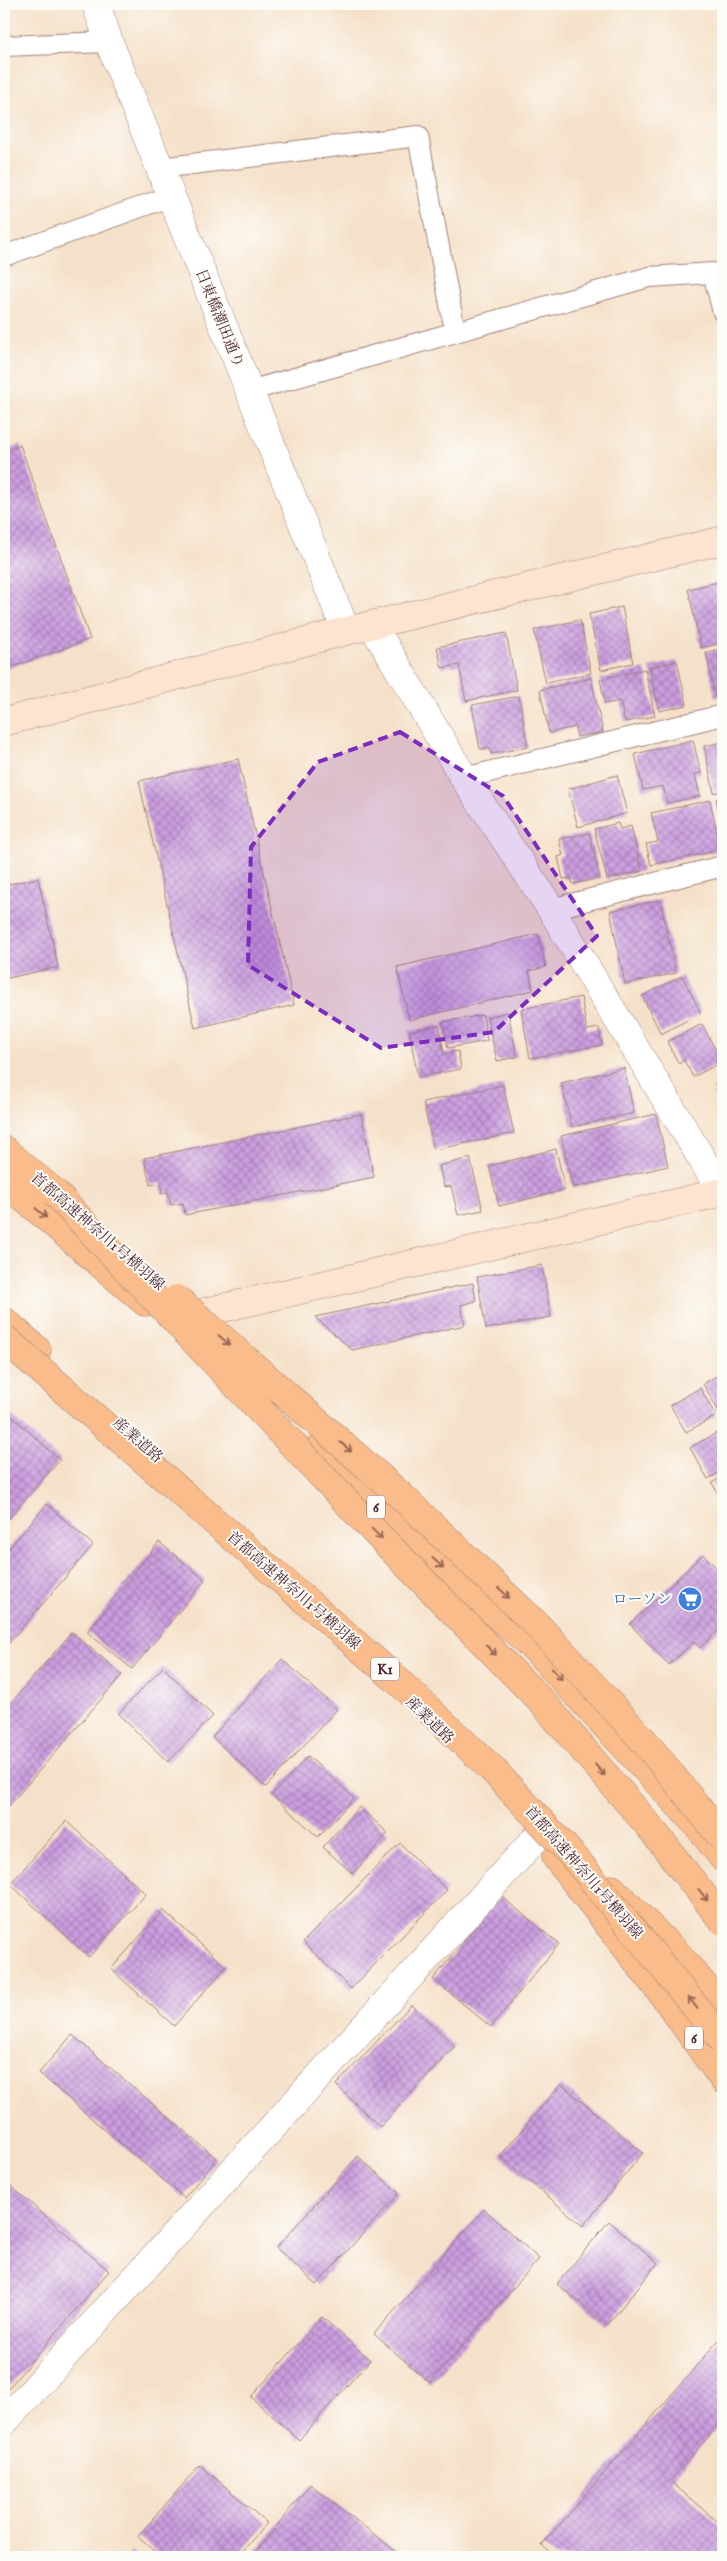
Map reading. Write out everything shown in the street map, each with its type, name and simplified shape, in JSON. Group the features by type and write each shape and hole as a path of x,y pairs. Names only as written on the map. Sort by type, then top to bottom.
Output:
{"main road":[{"name":"首都高速神奈川1号横羽線","path":"4,1150 400,1494 537,1625 645,1742 723,1839"},
{"name":"6","path":"4,1181 166,1321 536,1650 700,1828 723,1858"},
{"path":"55,1193 375,1532 543,1703 650,1826 723,1922"},
{"name":"首都高速神奈川1号横羽線","path":"7,1334 398,1681 492,1769 573,1856 723,2041"},
{"name":"産業道路","path":"7,1334 192,1487 462,1751 564,1866 664,1996 723,2079"},
{"path":"492,1769 679,1956 723,2008"}],"street":[{"name":"日東橋潮田通り","path":"96,4 108,42 346,631"},
{"path":"4,722 346,631 374,626 723,540"},
{"path":"166,1321 723,1193 551,909 464,778 374,626"},
{"path":"4,2422 538,1836"}],"lane":[{"path":"4,46 108,42"},
{"path":"160,168 418,136 455,332"},
{"path":"4,256 171,196"},
{"path":"249,391 649,277 713,273 723,312"},
{"path":"464,778 723,715"},
{"path":"551,909 723,866"}],"highlighted area":[{"path":"400,732 503,796 597,936 494,1032 381,1048 248,965 251,847 318,762"}],"building":[{"path":"20,445 90,639 4,670 4,451"},
{"path":"723,581 723,643 701,648 688,589"},
{"path":"622,607 633,663 601,670 589,614"},
{"path":"580,620 591,673 546,683 534,630"},
{"path":"506,633 517,690 466,701 459,665 442,668 437,647"},
{"path":"723,649 723,696 715,698 706,652"},
{"path":"677,661 687,705 659,711 650,667"},
{"path":"645,669 655,716 625,722 620,701 605,704 600,679"},
{"path":"591,678 603,732 577,737 575,727 549,733 540,690"},
{"path":"519,696 528,747 491,754 490,748 480,749 472,705"},
{"path":"693,740 701,773 695,774 700,796 667,803 663,786 643,790 635,754"},
{"path":"723,742 723,791 714,793 704,746"},
{"path":"238,759 294,1005 195,1028 139,781"},
{"path":"617,775 627,813 578,827 568,789"},
{"path":"723,797 723,826 722,826 716,799"},
{"path":"710,800 721,850 651,865 646,844 658,842 651,813"},
{"path":"618,823 620,829 631,826 642,871 607,879 594,829"},
{"path":"589,833 600,878 573,884 571,878 563,879 558,857 563,855 559,839"},
{"path":"38,878 58,967 4,979 4,885"},
{"path":"660,900 676,973 625,984 610,911"},
{"path":"538,934 546,967 529,971 533,990 409,1020 397,967"},
{"path":"682,976 701,1013 661,1034 642,996"},
{"path":"581,997 587,1030 599,1028 602,1045 530,1058 521,1009"},
{"path":"508,1012 517,1057 497,1061 487,1017"},
{"path":"483,1015 487,1041 448,1048 443,1022"},
{"path":"702,1024 722,1062 693,1077 684,1060 679,1064 667,1042"},
{"path":"439,1025 444,1054 458,1051 461,1069 418,1077 409,1031"},
{"path":"624,1068 634,1113 572,1127 561,1083"},
{"path":"723,1081 723,1117 722,1117 715,1083"},
{"path":"503,1085 514,1133 434,1150 423,1102"},
{"path":"361,1114 374,1177 185,1215 183,1203 171,1205 168,1192 162,1194 161,1183 150,1185 144,1158"},
{"path":"656,1114 668,1166 573,1188 561,1136"},
{"path":"556,1149 565,1190 499,1206 489,1166"},
{"path":"470,1158 483,1210 458,1215 451,1186 444,1187 439,1166"},
{"path":"542,1265 551,1317 486,1329 477,1277"},
{"path":"473,1283 476,1301 461,1305 465,1325 352,1350 315,1317"},
{"path":"723,1372 723,1413 721,1415 703,1384"},
{"path":"700,1388 716,1416 686,1432 670,1405"},
{"path":"4,1409 60,1460 4,1524"},
{"path":"723,1429 723,1470 708,1479 690,1448"},
{"path":"723,1476 723,1502 712,1483"},
{"path":"47,1504 93,1545 4,1649 4,1554"},
{"path":"159,1542 205,1580 132,1669 87,1632"},
{"name":"ローソン","path":"703,1554 723,1574 723,1626 700,1648 694,1642 669,1665 630,1624"},
{"path":"72,1632 122,1675 7,1808 4,1805 4,1711"},
{"path":"282,1659 337,1709 266,1787 212,1737"},
{"path":"163,1667 213,1716 168,1762 118,1714"},
{"path":"308,1756 354,1798 318,1837 272,1795"},
{"path":"359,1807 388,1833 353,1874 323,1847"},
{"path":"66,1821 146,1894 89,1957 10,1884"},
{"path":"400,1843 447,1890 351,1989 303,1942"},
{"path":"501,1896 559,1944 491,2027 433,1979"},
{"path":"163,1910 226,1967 174,2026 111,1969"},
{"path":"411,2005 455,2046 380,2127 336,2085"},
{"path":"72,2035 217,2159 184,2198 39,2073"},
{"path":"561,2084 643,2153 583,2226 500,2156"},
{"path":"358,2156 399,2193 317,2285 276,2248"},
{"path":"4,2180 109,2271 5,2392 4,2391"},
{"path":"484,2209 539,2259 430,2383 374,2334"},
{"path":"609,2221 658,2263 607,2325 557,2284"},
{"path":"322,2317 370,2360 299,2440 251,2397"},
{"path":"723,2335 723,2420 670,2481 723,2527 723,2557 555,2557 542,2545"},
{"path":"200,2465 267,2523 237,2557 162,2557 138,2536"},
{"path":"310,2484 403,2557 252,2557"},
{"path":"131,2552 137,2557 127,2557"}],"place":[{"name":"ローソン","path":"690,1599"}]}
